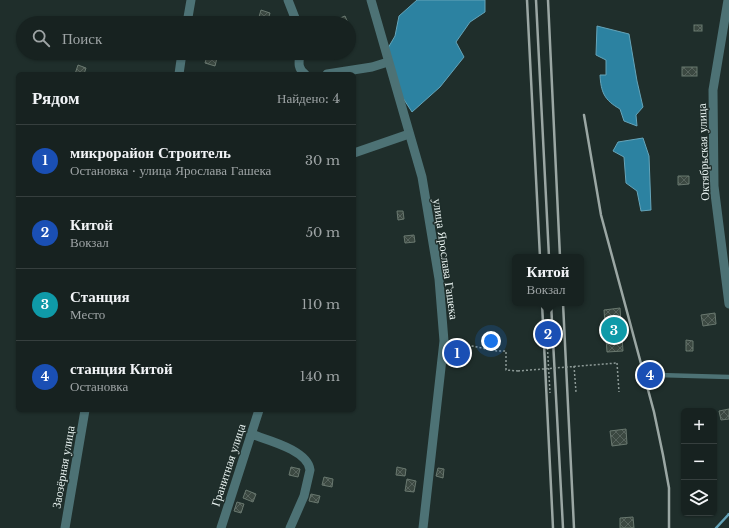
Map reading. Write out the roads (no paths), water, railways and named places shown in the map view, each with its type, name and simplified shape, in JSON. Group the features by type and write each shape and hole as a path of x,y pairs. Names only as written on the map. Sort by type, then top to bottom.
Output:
{"street":[{"path":"188,16 191,0"},
{"path":"288,0 294,16"},
{"name":"улица Ярослава Гашека","path":"371,0 422,177 439,279 444,341 423,528"},
{"name":"Октябрьская улица","path":"728,0 713,90 713,98 714,186 729,304"},
{"path":"179,72 181,60"},
{"path":"299,60 298,66 303,72"},
{"path":"340,72 372,67 388,62"},
{"path":"356,152 409,134"},
{"name":"Заозёрная улица","path":"64,528 85,412"},
{"name":"Гранитная улица","path":"221,528 258,412"},
{"path":"251,434 285,446 297,453 308,462 310,466 304,496 290,528"}],"lane":[{"path":"658,375 729,377"}],"water":[{"path":"417,0 485,0 485,12 470,22 456,42 464,57 440,87 412,112 401,95 388,48 395,36 399,16"},
{"path":"597,26 629,34 643,107 636,115 637,126 624,121 620,109 610,102 604,95 600,75 606,75 606,60 596,55"},
{"path":"643,138 649,156 651,210 641,211 637,191 626,183 624,157 613,151 618,142"}],"waterway":[{"path":"716,528 729,514"}],"railway":[{"path":"527,0 540,254"},
{"path":"536,0 549,254"},
{"path":"548,0 560,254"},
{"path":"584,115 601,215 654,412 663,455 669,488 669,528"},
{"path":"542,306 553,528"},
{"path":"551,306 563,528"},
{"path":"563,306 574,528"}],"place":[{"name":"Станция","path":"614,330"},
{"name":"Китой","path":"548,334"},
{"name":"микрорайон Строитель","path":"457,353"},
{"name":"станция Китой","path":"650,375"}]}
